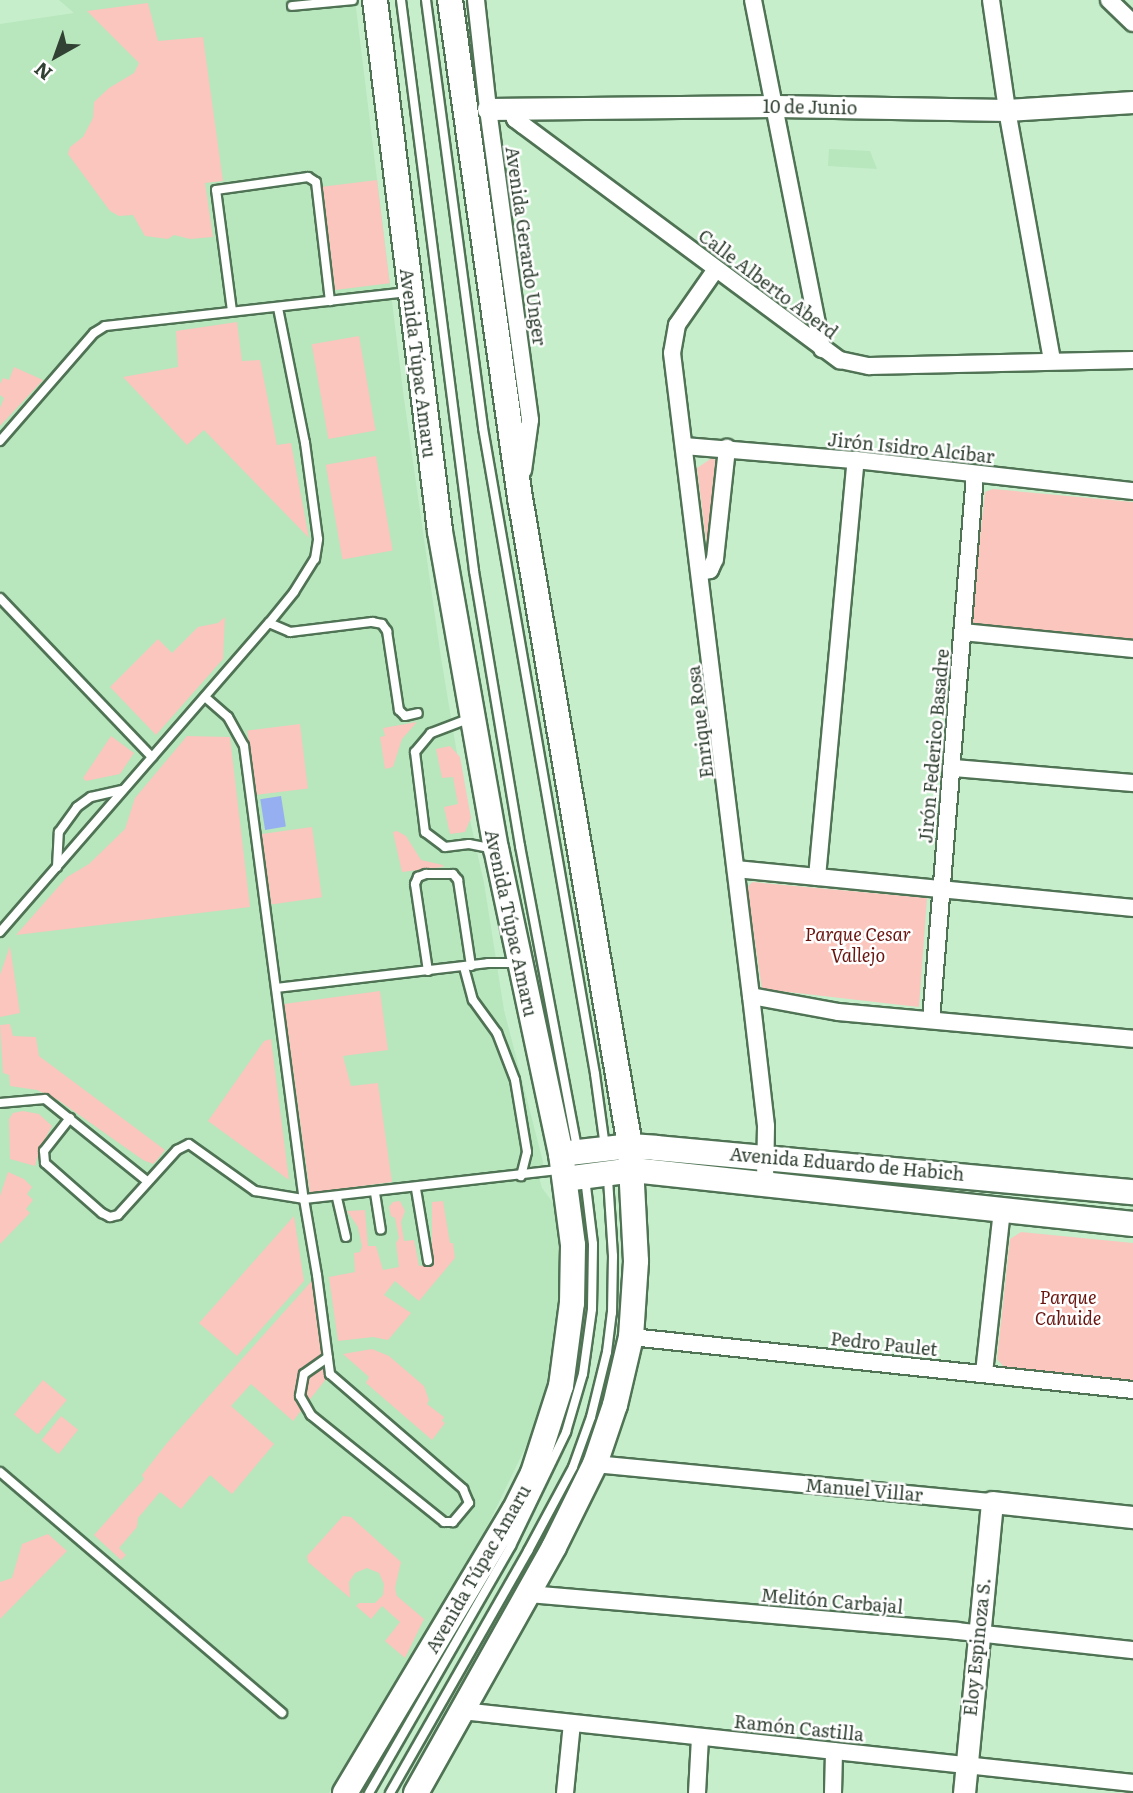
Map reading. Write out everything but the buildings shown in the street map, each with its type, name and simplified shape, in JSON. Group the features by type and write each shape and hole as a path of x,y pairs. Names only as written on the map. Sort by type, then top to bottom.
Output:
{"main road":[{"name":"Avenida Túpac Amaru","path":"345,1793 514,1511 544,1444 561,1385 572,1303 573,1245 586,1163 519,963 471,718 440,531 375,0"},
{"path":"415,1793 528,1594 595,1464 615,1405 631,1337 636,1261 631,1158 520,498 450,0"},
{"name":"Avenida Eduardo de Habich","path":"586,1163 631,1158 766,1156 1133,1192"},
{"name":"Avenida Eduardo de Habich","path":"631,1158 765,1184 1133,1224"}],"street":[{"name":"Avenida Gerardo Unger","path":"476,0 530,421 520,498"},
{"path":"753,0 822,349"},
{"path":"991,0 1007,110 1052,360"},
{"path":"1109,0 1133,23"},
{"name":"10 de Junio","path":"488,109 776,106 1007,110 1133,102"},
{"name":"Calle Alberto Aberd","path":"511,108 515,119 840,360 869,366 1133,360"},
{"name":"Enrique Rosa","path":"716,269 689,305 674,336 672,353 751,996 766,1156 765,1184"},
{"name":"Jirón Isidro Alcíbar","path":"684,446 856,460 1133,491"},
{"path":"700,572 710,570 715,559 727,448"},
{"path":"817,877 856,460"},
{"name":"Jirón Federico Basadre","path":"931,1020 975,474"},
{"path":"963,632 1133,649"},
{"path":"953,768 1133,783"},
{"path":"736,869 1133,908"},
{"path":"751,996 838,1012 1133,1039"},
{"path":"984,1373 1002,1210"},
{"name":"Pedro Paulet","path":"631,1337 1133,1390"},
{"name":"Manuel Villar","path":"595,1464 1133,1517"},
{"name":"Eloy Espinoza S.","path":"964,1793 992,1502"},
{"name":"Melitón Carbajal","path":"528,1594 978,1633 1133,1650"},
{"name":"Ramón Castilla","path":"462,1712 1133,1783"},
{"path":"565,1793 572,1723"},
{"path":"697,1793 700,1737"},
{"path":"833,1793 834,1751"}],"lane":[{"path":"292,6 353,0"},
{"path":"390,1793 573,1467 602,1379 612,1313 613,1256 586,1163 522,860 474,571 401,0"},
{"path":"369,1793 511,1546 566,1432 583,1374 592,1309 593,1244 586,1163 595,1074 483,428 426,0"},
{"path":"232,311 216,190 308,177 316,182 330,301"},
{"path":"0,441 94,333 105,326 409,292"},
{"path":"0,932 269,623 308,574 318,551 305,443 278,308"},
{"path":"0,598 152,757"},
{"path":"269,623 290,632 372,622 382,624 387,631 399,710 405,716 418,713"},
{"path":"205,697 228,717 244,746 304,1199 328,1357 330,1374 463,1489 469,1503 453,1522 444,1522 312,1415 300,1396 304,1374 328,1357"},
{"path":"471,718 431,733 415,752 425,832 445,847 469,844 496,849"},
{"path":"57,867 59,832 77,807 91,797 122,790"},
{"path":"428,971 415,884 418,877 426,874 453,874 458,880 473,1000 497,1034 515,1080 527,1152 521,1177"},
{"path":"276,988 519,963"},
{"path":"0,1103 45,1100 147,1181"},
{"path":"70,1118 46,1147 43,1159 47,1166 102,1213 118,1215 177,1150 190,1144 255,1191 304,1199 337,1198 521,1177 586,1163"},
{"path":"416,1189 428,1261"},
{"path":"375,1193 381,1230"},
{"path":"337,1198 345,1237"},
{"path":"0,1472 282,1713"}],"shaded area":[{"path":"59,0 355,0 404,399 441,658 463,789 484,883 504,1010 543,1162 542,1168 537,1170 542,1188 554,1204 556,1214 561,1291 546,1387 528,1442 473,1556 329,1793 0,1793 0,24 74,13"},
{"path":"829,149 870,151 877,169 828,166"}],"green space":[{"path":"148,3 158,41 203,37 223,181 205,183 213,237 190,239 174,235 168,239 145,236 133,215 119,216 110,211 68,154 70,147 83,137 93,118 94,102 109,88 134,73 139,63 87,11"},
{"path":"377,180 390,283 335,290 322,187"},
{"path":"237,322 242,361 260,360 277,445 291,443 309,538 204,430 187,445 123,377 178,367 176,331"},
{"path":"359,336 376,431 328,439 312,344"},
{"path":"14,367 43,380 0,426 0,408 4,398 0,395 0,384 3,378 9,380"},
{"path":"376,456 393,551 342,559 326,465"},
{"path":"712,458 718,462 707,547 697,468"},
{"path":"993,489 1133,502 1133,642 975,624 971,620 985,492"},
{"path":"225,617 223,659 156,735 110,687 158,639 172,653 198,627 218,623"},
{"path":"417,722 402,739 393,767 385,769 380,737 385,736 383,728"},
{"path":"300,724 308,789 255,795 247,730"},
{"path":"111,736 134,753 120,774 86,781 83,778"},
{"path":"187,736 230,737 250,907 16,935 67,877 89,864 125,829 135,798"},
{"path":"450,746 460,757 471,818 465,832 450,834 444,807 458,804 453,777 442,778 436,749"},
{"path":"312,827 322,897 271,904 261,834"},
{"path":"397,831 406,836 421,860 443,867 402,872 393,832"},
{"name":"Parque Cesar Vallejo","path":"752,882 927,898 919,1007 762,989 747,888"},
{"path":"10,946 20,1013 0,1017 0,975"},
{"path":"380,991 388,1050 343,1056 351,1086 378,1083 392,1182 310,1193 284,1004"},
{"path":"10,1024 13,1036 36,1037 39,1056 165,1150 156,1161 153,1164 143,1160 58,1100 37,1090 10,1086 9,1075 3,1073 0,1025"},
{"path":"271,1039 289,1180 208,1121 264,1041"},
{"path":"23,1111 39,1114 52,1126 40,1148 35,1166 10,1159 9,1119 13,1113"},
{"path":"8,1172 24,1179 32,1187 27,1194 33,1200 26,1209 30,1213 0,1244 0,1196"},
{"path":"400,1201 405,1211 401,1222 404,1241 414,1240 419,1266 432,1264 432,1202 443,1201 455,1258 419,1301 395,1281 384,1295 411,1313 388,1340 373,1337 338,1341 329,1277 355,1272 354,1253 360,1252 362,1246 358,1227 347,1211 365,1210 368,1246 376,1246 383,1270 399,1267 396,1243 399,1238 395,1218 391,1216 389,1207 393,1202"},
{"path":"294,1216 304,1281 237,1356 199,1323"},
{"name":"Parque Cahuide","path":"1021,1232 1133,1243 1133,1381 1004,1367 997,1359 1010,1239"},
{"path":"317,1275 330,1374 293,1421 251,1384 231,1406 274,1444 232,1494 210,1475 181,1509 160,1492 138,1518 137,1527 119,1548 126,1555 121,1560 94,1535 144,1479 142,1475 167,1443"},
{"path":"372,1349 389,1356 424,1386 429,1400 427,1404 444,1417 442,1421 445,1423 432,1440 366,1383 369,1377 343,1354"},
{"path":"43,1380 67,1400 38,1434 14,1414"},
{"path":"61,1416 78,1430 59,1454 41,1440"},
{"path":"343,1516 351,1517 401,1562 395,1588 397,1596 424,1619 405,1658 385,1641 400,1622 382,1606 371,1619 356,1606 359,1603 375,1603 383,1595 384,1584 379,1573 367,1568 355,1573 349,1582 350,1598 308,1562 307,1556"},
{"path":"48,1534 67,1551 0,1619 0,1582 12,1578 22,1544"}],"water":[{"path":"281,796 286,827 265,830 260,799"}]}
